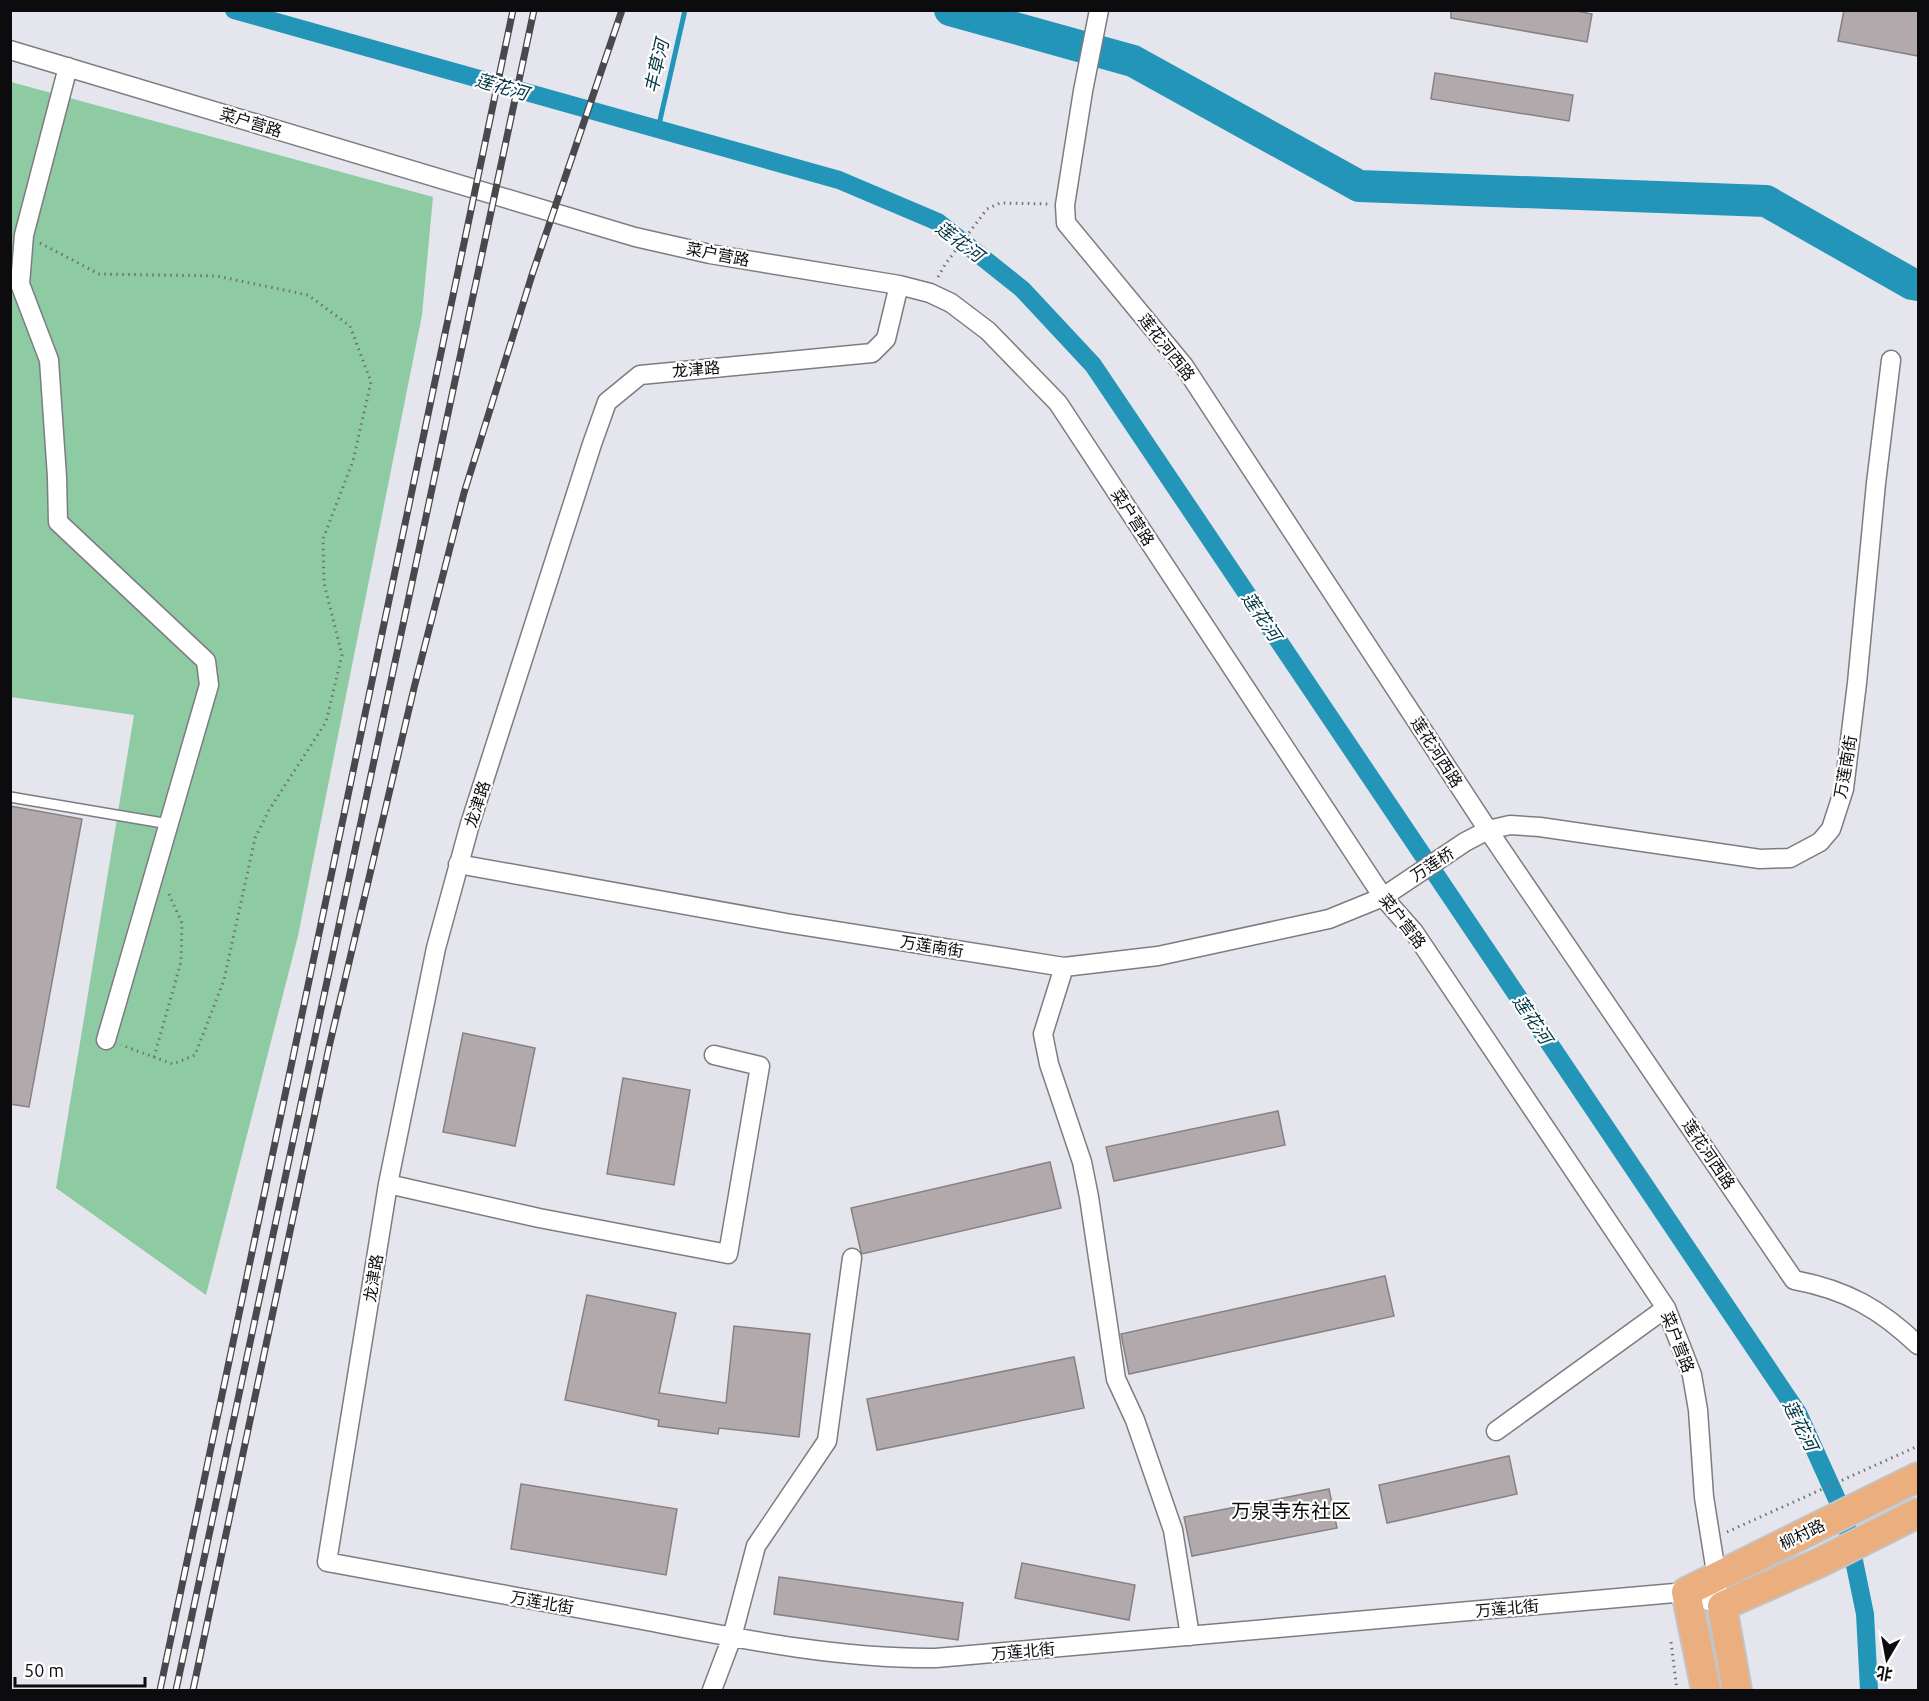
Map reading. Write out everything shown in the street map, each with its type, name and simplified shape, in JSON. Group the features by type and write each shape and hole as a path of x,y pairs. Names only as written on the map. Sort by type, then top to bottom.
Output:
{"main road":[{"name":"柳村路","path":"1686,1592 1907,1483"},
{"name":"柳村路","path":"1722,1606 1821,1562 1910,1517"},
{"path":"1686,1592 1706,1690"},
{"path":"1722,1606 1737,1690"}],"street":[{"name":"莲花河西路","path":"1099,10 1083,91 1065,205 1066,224 1184,366 1488,830 1794,1280 1842,1293 1876,1309 1918,1345"},
{"name":"菜户营路","path":"10,50 635,237 710,254 899,285 930,293 951,303 988,331 1058,403 1383,897 1414,932 1666,1308 1692,1376 1698,1410 1709,1540 1722,1606"},
{"path":"68,68 24,235 20,284 49,360 57,477 57,522 206,661 208,685 106,1040"},
{"name":"龙津路","path":"327,1562 388,1184 436,948 458,864 588,455 607,402 640,375 872,353 886,339 899,285"},
{"name":"万莲南街","path":"1465,842 1488,830 1510,825 1540,827 1760,859 1790,858 1820,842 1831,830 1844,789 1891,360"},
{"name":"万莲桥","path":"1398,886 1465,842"},
{"name":"万莲南街","path":"458,864 786,923 1064,967 1158,956 1329,920 1383,897 1398,886"},
{"path":"1064,967 1043,1034 1049,1064 1082,1162 1116,1379 1135,1420 1173,1530 1190,1636"},
{"path":"388,1184 540,1218 728,1254 760,1066 714,1055"},
{"path":"712,1690 732,1637 756,1546 827,1441 852,1258"},
{"path":"1496,1431 1666,1308"},
{"name":"万莲北街","path":"327,1562 732,1637 861,1657 902,1659 936,1658 1686,1592 1722,1606"}],"lane":[{"path":"10,797 169,824"}],"path":[{"path":"946,263 987,209 1000,203 1065,205"},
{"path":"24,235 99,274 217,276 308,296 350,326 371,382 353,460 323,539 324,583 342,655 326,722 269,810 255,838 224,980 195,1055 173,1064 106,1040"},
{"path":"154,1057 181,962 183,923 157,866"},
{"path":"1709,1540 1918,1446"}],"green space":[{"path":"11,82 433,197 422,315 298,936 206,1295 56,1188 134,715 11,697"}],"building":[{"path":"1451,10 1572,10 1592,14 1587,42 1451,18"},
{"path":"1844,10 1918,10 1918,56 1838,41"},
{"path":"1435,73 1573,95 1569,121 1431,99"},
{"path":"10,806 82,819 29,1107 10,1104"},
{"path":"463,1033 535,1048 515,1146 443,1132"},
{"path":"623,1078 690,1090 674,1185 607,1174"},
{"path":"1278,1111 1285,1145 1114,1181 1106,1147"},
{"path":"1050,1162 1061,1208 862,1254 861,1252 851,1208"},
{"path":"1385,1276 1394,1316 1129,1374 1121,1334"},
{"path":"587,1295 676,1313 659,1393 726,1403 734,1326 810,1334 799,1437 719,1428 718,1434 658,1426 659,1420 565,1400"},
{"path":"1074,1357 1084,1408 877,1450 867,1399"},
{"path":"1509,1456 1517,1494 1387,1523 1379,1485"},
{"path":"521,1484 677,1509 666,1575 511,1549"},
{"path":"1329,1489 1337,1528 1192,1556 1184,1517"},
{"path":"1022,1563 1135,1585 1129,1620 1015,1598"},
{"path":"779,1577 963,1603 958,1640 774,1614"}],"waterway":[{"name":"莲花河","path":"234,10 839,180 938,222 1022,289 1093,365 1798,1413 1845,1517 1865,1614 1869,1690"},
{"name":"丰草河","path":"658,129 685,10"},
{"path":"950,10 1133,61 1359,186 1766,201 1912,284 1918,285"}],"railway":[{"path":"160,1690 513,10"},
{"path":"176,1690 534,10"},
{"path":"193,1690 329,1047 414,688 464,493 532,275 622,10"}],"district":[{"name":"万泉寺东社区","path":"1291,1510"}]}
